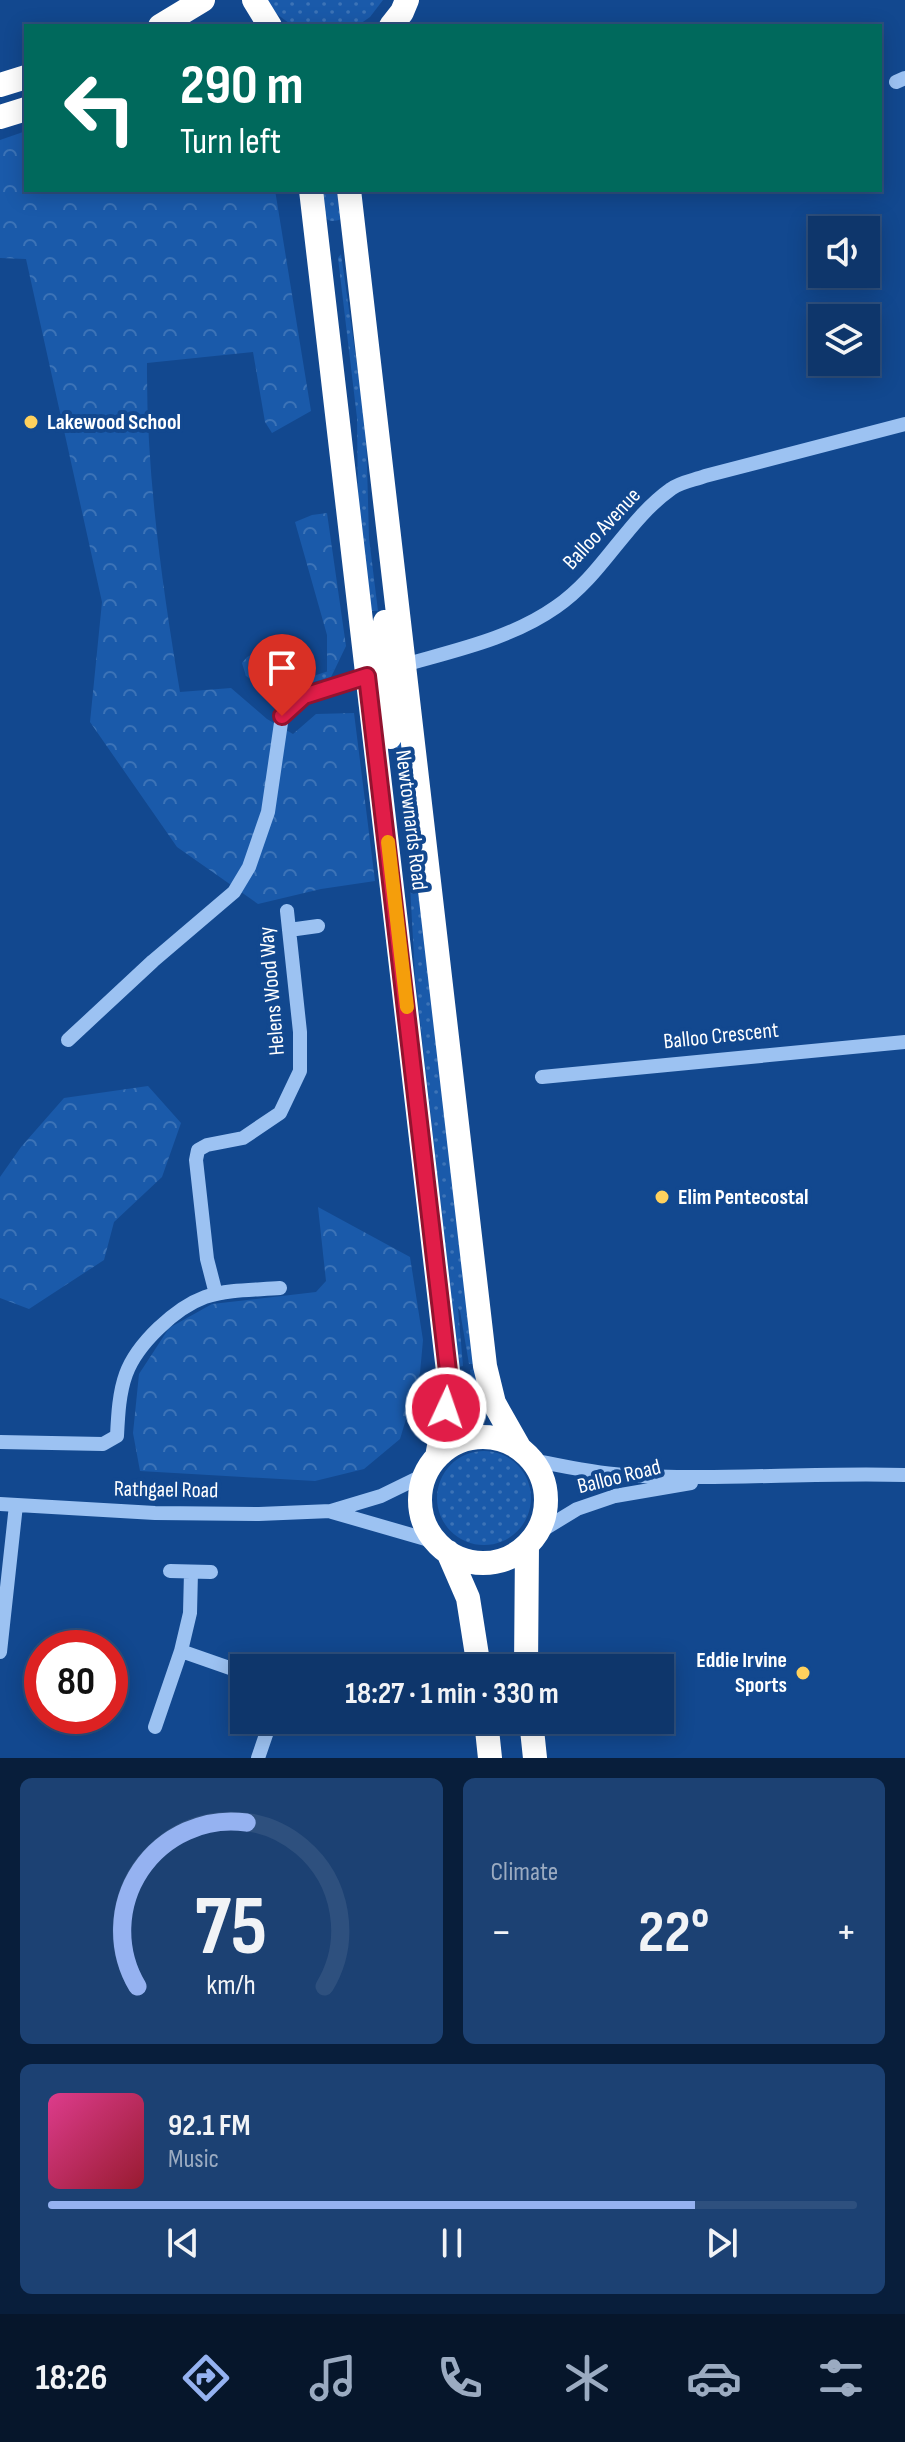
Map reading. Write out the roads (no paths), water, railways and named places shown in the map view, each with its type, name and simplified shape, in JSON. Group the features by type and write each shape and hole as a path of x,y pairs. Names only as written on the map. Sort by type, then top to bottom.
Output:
{"highway":[{"path":"163,24 203,0"},
{"path":"254,0 269,24"},
{"path":"393,24 407,0"},
{"path":"0,85 24,78"},
{"path":"0,117 24,110"},
{"name":"Newtownards Road","path":"311,192 386,670 485,1366 494,1403 526,1455"},
{"name":"Newtownards Road","path":"349,192 385,494 386,670 398,926 448,1371 446,1408 431,1465"},
{"path":"442,1547 467,1561 488,1563 509,1557 531,1540 543,1520 546,1506 540,1474 526,1455 504,1440 486,1437 468,1439 451,1446 431,1465 420,1493 421,1513 427,1528 442,1547 468,1598 477,1654"},
{"path":"527,1654 531,1540"},
{"path":"487,1734 490,1758"},
{"path":"532,1734 535,1758"}],"street":[{"name":"Balloo Avenue","path":"68,1040 153,961 234,892 249,867 268,812 282,716 304,696 520,629 558,606 673,487 905,424"},
{"name":"Helens Wood Way","path":"216,1294 207,1259 196,1160 198,1150 207,1145 243,1138 280,1113 300,1071 300,1032 287,911"},
{"path":"289,930 318,926"},
{"name":"Balloo Crescent","path":"542,1077 905,1042"},
{"path":"0,1442 103,1444 117,1436 126,1374 140,1348 164,1323 202,1298 280,1288"},
{"name":"Balloo Road","path":"526,1455 621,1475 719,1478 905,1475"},
{"name":"Rathgael Road","path":"0,1504 155,1513 331,1511 381,1496 431,1465"},
{"name":"Balloo Road","path":"531,1540 577,1509 615,1496 719,1478"},
{"path":"0,1652 16,1505"},
{"name":"Rathgael Road","path":"331,1511 442,1547"},
{"path":"170,1571 211,1572"},
{"path":"155,1727 181,1651 190,1613 191,1572"},
{"path":"181,1651 230,1668"},
{"path":"258,1758 266,1734"}],"place":[{"name":"Lakewood School","path":"31,422"},
{"name":"Elim Pentecostal","path":"662,1197"},
{"name":"Eddie Irvine Sports","path":"803,1673"}]}
